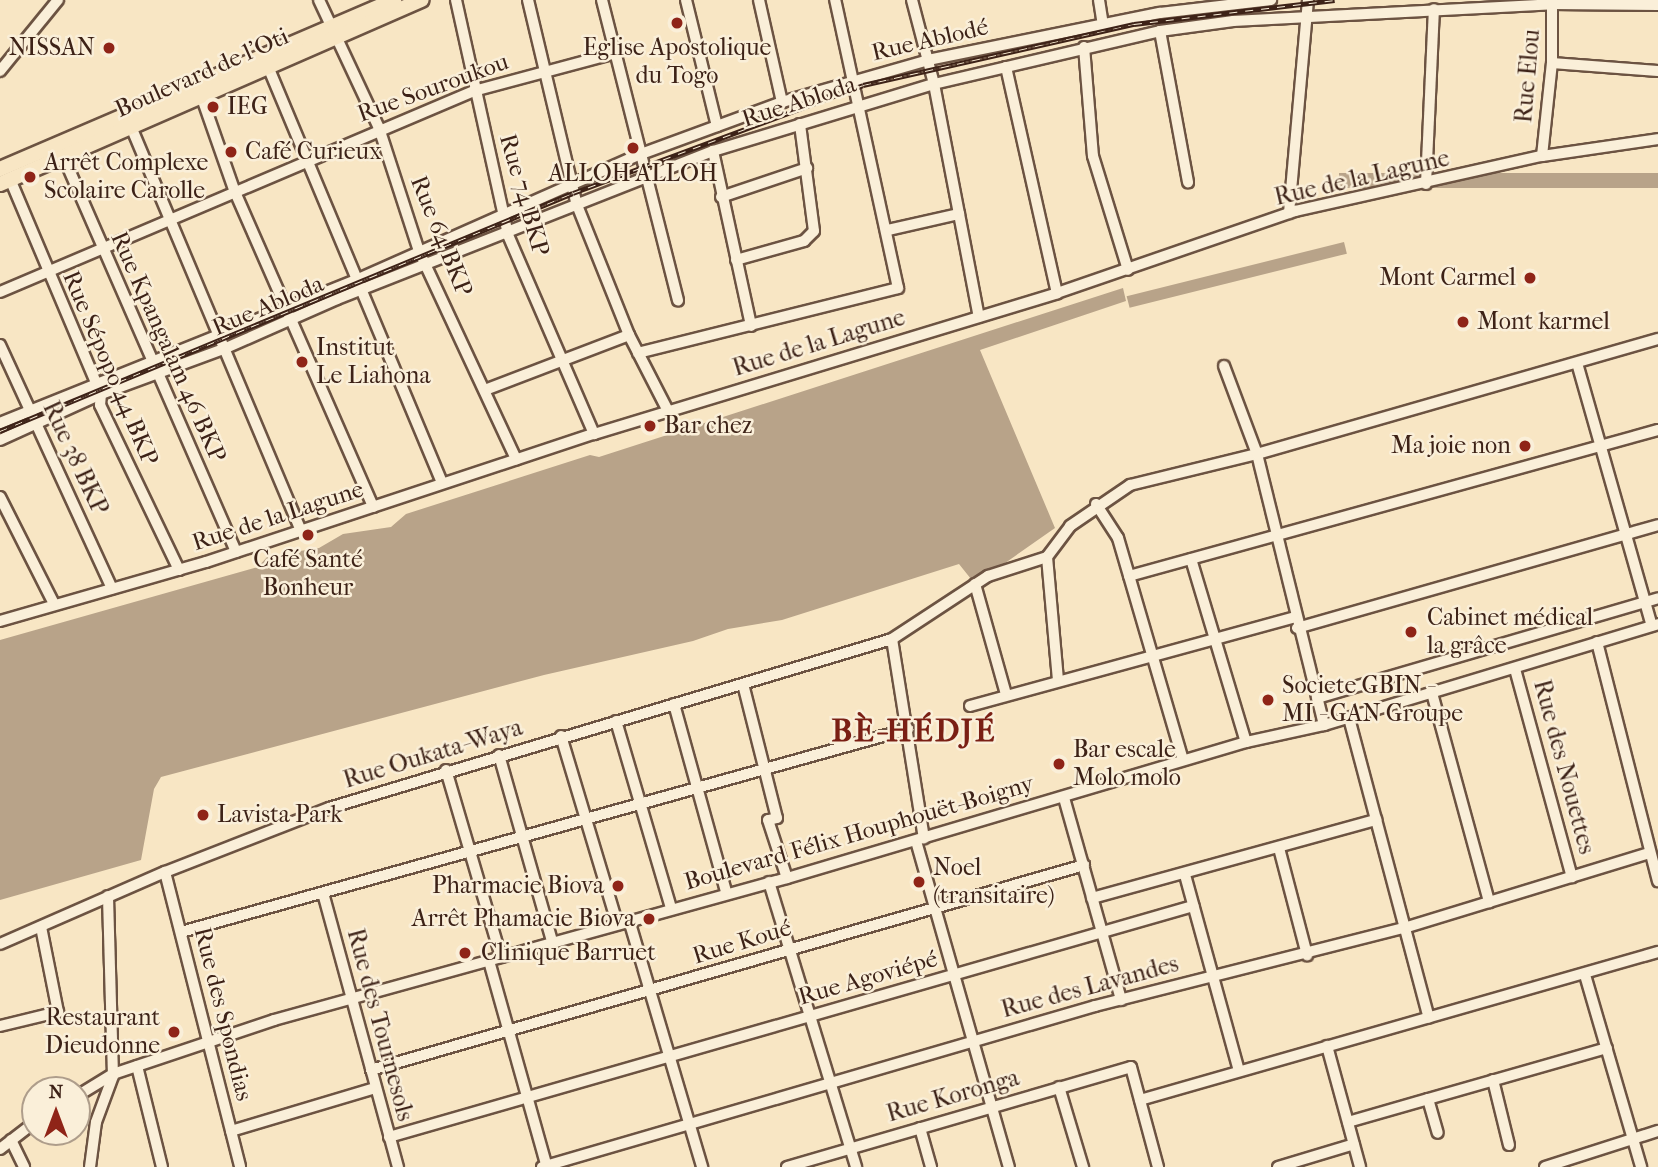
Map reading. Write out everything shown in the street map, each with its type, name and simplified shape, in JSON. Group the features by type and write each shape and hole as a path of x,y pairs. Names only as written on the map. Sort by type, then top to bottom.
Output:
{"main road":[{"name":"Boulevard de l'Oti","path":"3,178 400,3 422,0"},
{"name":"Boulevard de l'Oti","path":"3,178 64,158 269,69 336,31"}],"street":[{"path":"0,71 58,0"},
{"name":"Rue 64 BKP","path":"319,0 336,31 379,128 419,251 516,459"},
{"name":"Rue 74 BKP","path":"456,0 474,91 509,235 594,433"},
{"path":"528,0 577,205 628,335 668,411"},
{"path":"602,0 678,301"},
{"path":"686,0 717,126"},
{"path":"759,0 782,102"},
{"path":"638,354 894,293 900,282 835,0"},
{"path":"912,0 934,84 979,317"},
{"path":"1099,0 1103,24"},
{"path":"1157,0 1160,13"},
{"name":"Rue Ablodé","path":"358,285 419,251 504,218 641,154 782,102 928,60 1160,13 1228,2 1270,0"},
{"path":"1289,213 1309,14 1308,0"},
{"name":"Rue Abloda","path":"0,440 102,394 226,348 292,319 358,285 426,265 509,235 713,151 860,104 934,84 1160,31 1309,14 1552,2 1658,5"},
{"name":"Rue Elou","path":"1542,156 1552,63 1552,2"},
{"path":"1426,184 1434,9"},
{"path":"1160,31 1188,182"},
{"path":"1084,47 1093,156 1128,270"},
{"name":"Rue Souroukou","path":"0,292 379,128 474,91 616,53"},
{"path":"1552,63 1658,71"},
{"path":"1006,67 1057,293"},
{"path":"269,69 442,483"},
{"path":"202,98 235,192 373,507"},
{"path":"736,260 810,237 815,225 800,124"},
{"path":"132,129 216,335 226,348 301,531"},
{"name":"Rue de la Lagune","path":"0,621 179,570 594,433 1057,293 1289,213 1542,156 1658,139"},
{"path":"713,151 751,326"},
{"name":"Rue Kpangalam 46 BKP","path":"64,158 100,249 158,373 236,552"},
{"path":"722,197 807,169"},
{"name":"Rue Sépopo 44 BKP","path":"3,178 102,394 100,405 179,570"},
{"path":"888,230 959,214"},
{"path":"0,423 96,381 286,306 358,285"},
{"path":"485,390 628,335"},
{"path":"1058,680 1047,557 1055,541 1096,504 1130,485 1257,454 1658,339"},
{"name":"Rue 38 BKP","path":"0,345 112,589"},
{"path":"1577,363 1629,534 1645,601 1655,625"},
{"path":"1224,366 1257,454 1296,622 1324,725"},
{"path":"1129,576 1658,430"},
{"path":"0,498 54,604"},
{"path":"1096,504 1115,530 1183,760"},
{"path":"970,706 1214,638 1296,622 1658,525"},
{"name":"Rue Oukata-Waya","path":"0,944 108,896 277,827 446,770 892,639 975,584 1047,557"},
{"path":"1191,559 1246,742"},
{"path":"975,584 1006,694"},
{"path":"1317,698 1658,598"},
{"name":"Boulevard Félix Houphouët-Boigny","path":"91,1088 137,1066 209,1040 351,997 489,961 726,892 787,878 1246,742 1349,718 1655,625"},
{"path":"892,639 908,729 920,839 936,907 1009,1167"},
{"path":"1597,642 1658,881"},
{"name":"Rue des Nouettes","path":"1515,668 1572,877"},
{"path":"743,684 776,818 768,820 787,878"},
{"path":"1432,693 1489,902"},
{"path":"674,704 726,892"},
{"path":"1349,718 1429,1018"},
{"path":"617,721 671,908"},
{"path":"181,932 908,729"},
{"path":"561,736 617,923"},
{"path":"499,755 552,941"},
{"path":"446,770 501,957"},
{"path":"1064,798 1121,1000"},
{"path":"1092,898 1185,875 1376,820"},
{"path":"1279,848 1307,955"},
{"name":"Rue des Lavandes","path":"545,1167 832,1080 1211,976 1307,955 1650,853"},
{"name":"Rue Koué","path":"372,1070 1084,865"},
{"name":"Rue des Spondias","path":"165,872 240,1167"},
{"path":"1185,875 1239,1071"},
{"path":"769,882 793,949 856,1167"},
{"name":"Rue des Tournesols","path":"323,893 398,1167"},
{"path":"90,1167 96,1122 113,1076 108,896"},
{"name":"Rue Agoviépé","path":"389,1137 1193,905"},
{"path":"629,920 702,1167"},
{"path":"0,1026 58,1012 41,927"},
{"path":"1158,1167 1140,1100 1585,975 1658,951"},
{"path":"489,961 545,1167"},
{"path":"1585,975 1640,1167"},
{"path":"1327,1046 1360,1167"},
{"path":"1348,1122 1607,1048"},
{"path":"137,1066 162,1167"},
{"name":"Rue Koronga","path":"787,1167 1130,1067 1140,1100"},
{"path":"1493,1080 1509,1145"},
{"path":"1059,1087 1083,1167"},
{"path":"231,1131 376,1088"},
{"path":"1428,1099 1438,1133"},
{"path":"920,1128 931,1167"},
{"path":"1545,1167 1658,1131"},
{"path":"21,1132 3,1145 24,1167"},
{"path":"1278,1167 1354,1144"}],"shaded area":[{"path":"1339,173 1658,173 1658,188 1339,188"},
{"path":"1344,242 1347,254 1130,308 1127,296"},
{"path":"1123,288 1126,301 980,350 1055,528 998,568 971,579 959,564 782,620 728,629 693,641 544,675 161,777 154,789 141,860 0,900 0,640 258,567 268,556 319,548 343,534 391,527 406,514 590,455 599,457"}],"railway":[{"path":"0,431 573,193 863,85 1134,24 1335,0"}],"place":[{"name":"Eglise Apostolique du Togo","path":"677,23"},
{"name":"NISSAN","path":"109,48"},
{"name":"IEG","path":"213,107"},
{"name":"ALLOH ALLOH","path":"633,148"},
{"name":"Café Curieux","path":"231,152"},
{"name":"Arrêt Complexe Scolaire Carolle","path":"30,177"},
{"name":"Mont Carmel","path":"1530,278"},
{"name":"Mont karmel","path":"1463,322"},
{"name":"Institut Le Liahona","path":"302,362"},
{"name":"Bar chez","path":"650,426"},
{"name":"Ma joie non","path":"1525,446"},
{"name":"Café Santé Bonheur","path":"308,535"},
{"name":"Cabinet médical la grâce","path":"1411,632"},
{"name":"Societe GBIN - MI - GAN Groupe","path":"1268,700"},
{"name":"Bar escale Molo molo","path":"1059,764"},
{"name":"Lavista Park","path":"203,815"},
{"name":"Noel (transitaire)","path":"919,882"},
{"name":"Pharmacie Biova","path":"618,886"},
{"name":"Arrêt Phamacie Biova","path":"649,919"},
{"name":"Clinique Barruet","path":"465,953"},
{"name":"Restaurant Dieudonne","path":"174,1032"}],"district":[{"name":"BÈ-HÉDJÉ","path":"914,731"}]}
